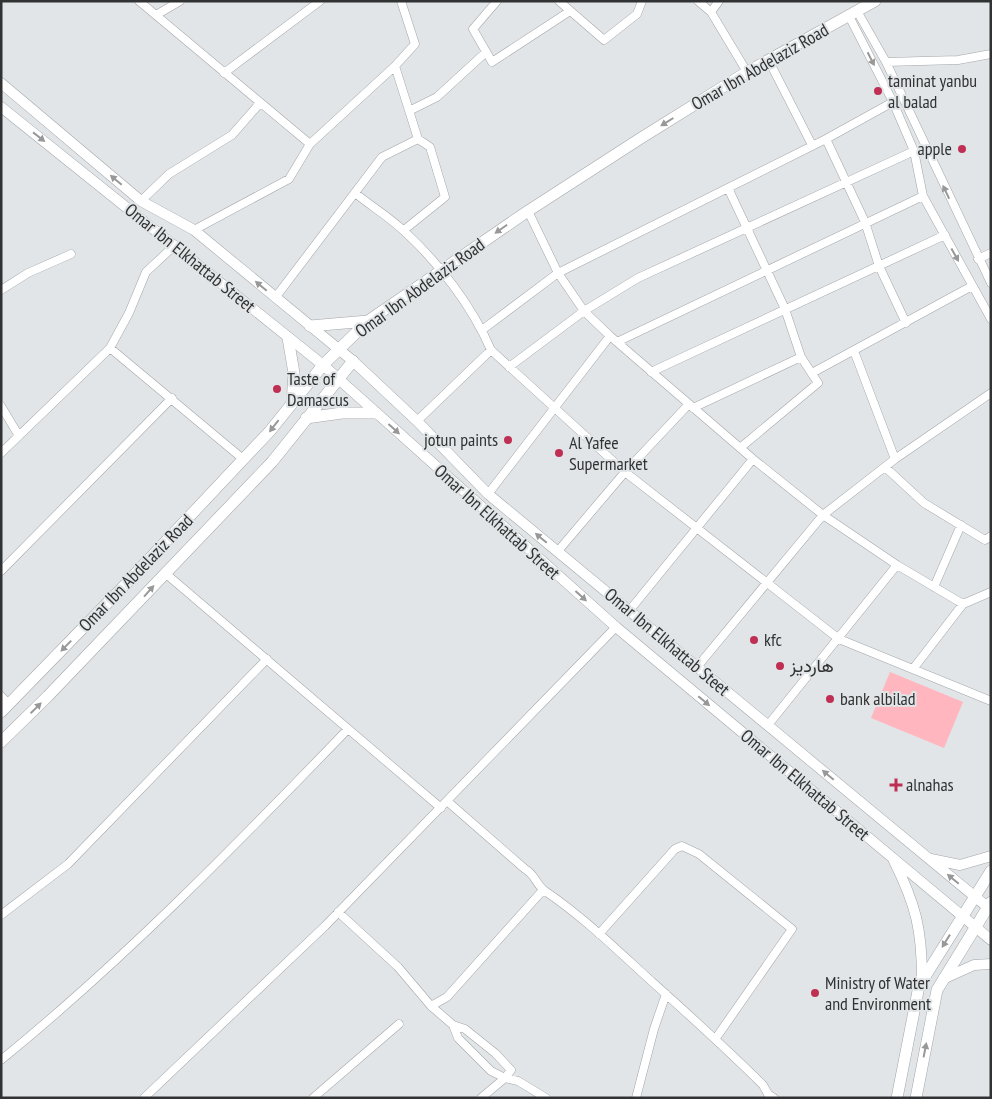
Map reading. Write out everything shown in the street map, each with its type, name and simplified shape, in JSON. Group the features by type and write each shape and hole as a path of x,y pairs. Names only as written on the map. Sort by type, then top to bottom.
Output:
{"main road":[{"name":"Omar Ibn Abdelaziz Road","path":"4,704 121,589 270,431 323,365 368,321 528,211 748,72 875,1"},
{"path":"310,326 368,321"},
{"path":"288,338 294,373 292,403"},
{"name":"Omar Ibn Abdelaziz Road","path":"1,742 48,696 272,462 353,361"},
{"path":"306,418 342,412 376,413"},
{"path":"897,1098 916,996 922,979 991,870"},
{"path":"916,1098 932,1009 942,979 990,907"}],"street":[{"path":"139,1 310,144"},
{"path":"156,15 180,1"},
{"path":"224,73 320,1"},
{"path":"194,230 289,179 310,144 395,66 415,44 401,1"},
{"path":"497,1 473,29 492,62 570,11"},
{"path":"559,1 604,40 638,14 642,1"},
{"path":"698,1 711,12 748,72"},
{"path":"711,12 719,1"},
{"path":"853,14 886,62 978,259 991,282"},
{"path":"853,14 914,151 923,196 991,319"},
{"path":"411,110 437,97 486,52"},
{"path":"886,62 958,60 991,54"},
{"path":"768,61 812,145"},
{"path":"395,66 411,110 418,139 430,147 445,197 404,230"},
{"name":"Omar Ibn Elkhattab Street","path":"1,83 141,201 194,230 353,361"},
{"path":"141,201 169,174 232,135 260,102"},
{"path":"482,330 558,273 826,139 893,102"},
{"name":"Omar Ibn Elkhattab Street","path":"1,107 323,365 616,628 991,940"},
{"path":"275,298 382,157 418,139"},
{"path":"826,139 865,222 879,266 906,323"},
{"path":"509,367 584,311 638,278 914,151"},
{"path":"728,188 785,309 801,357 818,383 740,448"},
{"path":"356,193 404,230 442,271 482,330 491,350 625,472 839,639 991,701"},
{"path":"617,342 865,222 923,196"},
{"path":"528,211 558,273 584,311 610,336 753,459 823,516 897,565 963,604"},
{"path":"651,372 944,236"},
{"path":"1,453 110,348 146,272 175,245"},
{"path":"978,259 991,253"},
{"path":"1,290 28,273 71,254"},
{"path":"812,373 972,286"},
{"path":"488,494 610,336"},
{"path":"110,348 243,459"},
{"path":"417,421 491,350"},
{"path":"854,351 895,459"},
{"path":"558,551 625,472 691,406 801,357"},
{"name":"Omar Ibn Elkhattab Steet","path":"353,361 417,421 488,494 974,897 990,907"},
{"path":"697,667 823,516 895,459 991,393"},
{"path":"1,571 172,398"},
{"path":"1,406 19,436"},
{"path":"629,611 753,459"},
{"path":"885,467 924,503 985,540 991,536"},
{"path":"934,587 961,525"},
{"path":"768,726 897,565"},
{"path":"165,572 441,808"},
{"path":"913,669 963,604 991,592"},
{"path":"144,1098 338,912 616,628"},
{"path":"1,915 68,864 266,659"},
{"path":"1,1060 64,1009 240,842 348,729"},
{"path":"447,801 525,869 531,872 543,890 553,895 599,934 716,1038 763,1085 768,1094 774,1098"},
{"path":"599,934 675,849 682,846 698,854 792,929 716,1038"},
{"path":"928,858 960,865 991,856"},
{"path":"892,858 907,888 918,918 922,944 922,979"},
{"path":"431,1006 447,997 543,890"},
{"path":"338,912 398,967 431,1006 453,1025 464,1029 495,1053 511,1070 505,1078 482,1098"},
{"path":"942,979 974,964 991,964"},
{"path":"636,1098 654,1029 666,994"},
{"path":"313,1098 399,1024"},
{"path":"453,1025 458,1038 490,1071 505,1078 518,1080 546,1098"}],"shaded area":[{"path":"890,672 963,702 944,748 871,718"}],"place":[{"name":"taminat yanbu al balad","path":"878,91"},
{"name":"apple","path":"962,149"},
{"name":"Taste of Damascus","path":"277,389"},
{"name":"jotun paints","path":"508,440"},
{"name":"Al Yafee Supermarket","path":"559,453"},
{"name":"kfc","path":"754,640"},
{"name":"هارديز","path":"780,666"},
{"name":"bank albilad","path":"830,699"},
{"name":"alnahas","path":"896,785"},
{"name":"Ministry of Water and Environment","path":"815,993"}]}
